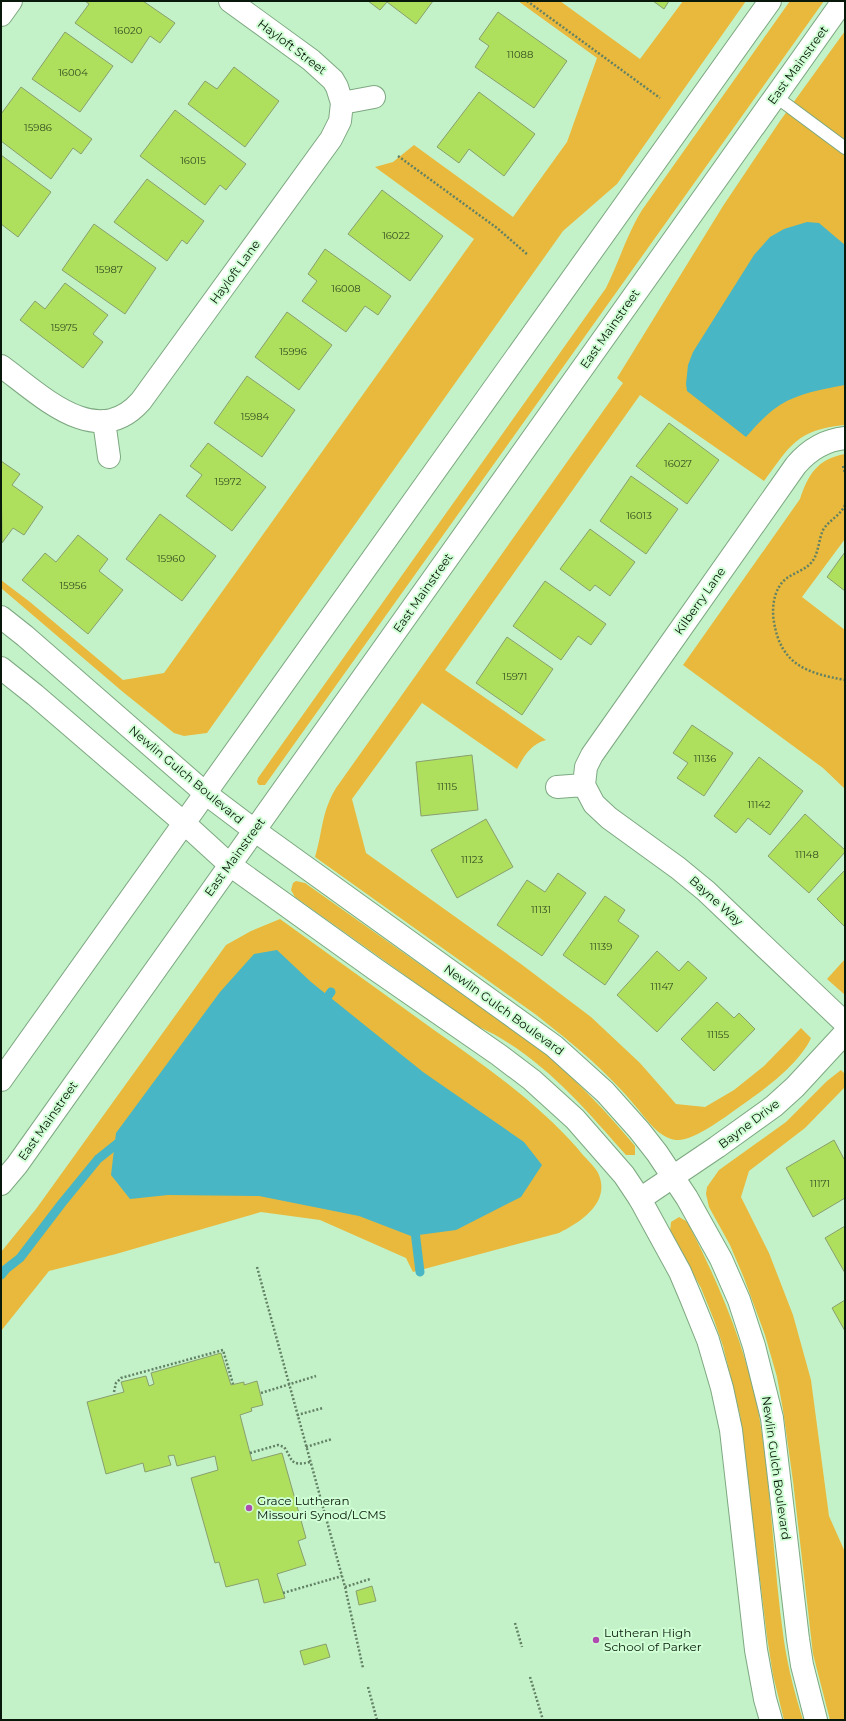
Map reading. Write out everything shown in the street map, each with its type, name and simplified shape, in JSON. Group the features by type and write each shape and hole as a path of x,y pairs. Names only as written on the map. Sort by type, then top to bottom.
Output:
{"street":[{"path":"1,15 11,1"},
{"name":"Hayloft Street","path":"230,1 324,71 337,87 342,103"},
{"path":"1,1080 770,1"},
{"name":"East Mainstreet","path":"1,1184 17,1165 843,1"},
{"path":"342,103 374,97"},
{"name":"Hayloft Lane","path":"1,366 67,414 85,420 104,421 127,415 141,401 331,140 340,121 342,103"},
{"path":"104,421 109,457"},
{"name":"Kilberry Lane","path":"584,785 586,767 599,745 796,465 811,450 827,442 843,439"},
{"name":"Newlin Gulch Boulevard","path":"1,617 205,793 554,1046 588,1076 626,1115 657,1153 702,1224 730,1277 754,1346 767,1395 776,1446 798,1640 802,1665 816,1720"},
{"path":"1,668 35,694 184,823 230,865 375,970 499,1055 532,1080 576,1119 620,1170 640,1199 676,1266 691,1298 708,1340 722,1388 731,1430 754,1637 760,1673 771,1720"},
{"path":"557,788 584,785"},
{"name":"Bayne Way","path":"584,785 589,797 602,812 693,880 845,1023"},
{"name":"Bayne Drive","path":"640,1199 774,1106 795,1087 845,1033"}],"lane":[{"path":"775,96 845,148"}],"path":[{"path":"527,1 660,98"},
{"path":"398,156 497,228 528,255"},
{"path":"844,466 845,473"},
{"path":"845,505 823,531 816,555 811,563 803,570 787,577 779,586 774,601 773,618 780,644 786,654 794,662 818,675 845,680"},
{"path":"257,1267 345,1587 363,1668"},
{"path":"114,1392 116,1383 121,1378 223,1350 233,1384"},
{"path":"261,1393 316,1376"},
{"path":"297,1415 323,1408"},
{"path":"306,1447 332,1440"},
{"path":"250,1453 278,1445 284,1447 293,1461 302,1464 310,1462"},
{"path":"283,1593 342,1576"},
{"path":"345,1587 370,1579"},
{"path":"515,1623 522,1647"},
{"path":"530,1677 543,1720"},
{"path":"368,1687 377,1720"}],"shaded area":[{"path":"518,1 560,1 640,59 683,1 746,1 617,184 563,231 207,733 184,736 174,733 123,692 1,588 1,580 30,602 123,680 164,673 474,239 375,167 393,162 414,145 513,217 567,142 597,58"},
{"path":"790,1 824,1 265,785 259,785 257,782 258,778 606,288 642,210"},
{"path":"845,31 845,425 815,431 796,441 764,481 640,395 445,670 546,740 536,744 525,755 517,769 422,703 352,799 366,853 521,964 591,1017 640,1063 676,1104 705,1107 734,1090 764,1066 801,1028 811,1038 799,1057 761,1092 701,1132 692,1137 676,1140 664,1136 654,1128 614,1082 535,1014 315,857 325,814 336,788 623,383 617,378 723,206 780,121"},
{"path":"845,454 845,539 802,597 845,630 845,789 823,768 683,665 800,499 806,483 815,469 835,456"},
{"path":"296,881 305,883 545,1053 581,1086 613,1121 635,1146 635,1155 626,1155 598,1123 553,1077 537,1063 499,1037 472,1023 295,897 291,890 293,883"},
{"path":"280,919 491,1071 528,1100 562,1132 597,1172 601,1185 597,1203 584,1217 559,1233 413,1272 406,1258 320,1220 261,1212 116,1254 49,1271 1,1331 1,1252 36,1209 226,945 251,931"},
{"path":"845,959 845,995 827,979"},
{"path":"841,1070 845,1074 845,1087 805,1128 749,1171 741,1197 769,1253 793,1315 811,1380 829,1516 845,1552 845,1720 830,1720 813,1654 793,1481 777,1377 765,1335 744,1278 730,1245 709,1207 706,1194 707,1187 719,1170 786,1122 827,1081"},
{"path":"679,1217 686,1221 689,1225 721,1294 731,1318 754,1390 767,1471 777,1585 784,1641 792,1681 803,1720 784,1720 773,1675 767,1637 740,1415 723,1346 714,1320 701,1288 670,1232 671,1222"}],"water":[{"path":"807,222 819,223 845,245 845,385 811,392 787,401 771,412 746,437 687,391 686,384 688,365 693,352 754,255 770,237 784,229"},
{"path":"277,950 311,982 423,1072 524,1142 542,1165 521,1197 456,1230 411,1236 359,1216 259,1196 168,1195 130,1199 111,1175 116,1133 220,992 254,954"}],"building":[{"path":"85,1 143,1 175,23 160,43 150,36 132,63 75,23 89,4"},
{"path":"368,1 433,1 416,24 387,2 380,10"},
{"path":"653,1 669,1 664,9"},
{"path":"498,12 567,61 534,108 475,67 489,46 479,39"},
{"path":"65,32 113,66 80,112 32,79"},
{"path":"234,67 279,101 245,147 188,104 205,81 217,89"},
{"path":"21,87 92,139 81,154 73,148 51,179 1,141 1,114"},
{"path":"479,92 535,134 504,176 469,149 459,163 437,147"},
{"path":"175,110 246,164 226,190 220,185 205,205 140,156"},
{"path":"1,155 51,192 18,237 1,224"},
{"path":"147,179 204,221 187,244 182,240 167,261 114,222"},
{"path":"382,190 443,236 410,281 348,234"},
{"path":"94,224 156,268 125,314 62,270"},
{"path":"325,249 391,296 378,315 365,306 346,332 302,301 317,281 308,274"},
{"path":"65,283 108,315 93,334 103,342 83,368 20,320 35,301 45,309"},
{"path":"287,312 332,345 299,390 255,357"},
{"path":"247,376 295,410 262,457 214,423"},
{"path":"669,423 719,460 687,504 636,466"},
{"path":"208,443 266,487 232,531 186,496 202,475 190,466"},
{"path":"1,461 20,474 12,485 43,507 24,535 13,528 2,543"},
{"path":"631,476 678,509 646,554 600,521"},
{"path":"160,514 216,556 182,601 126,559"},
{"path":"590,529 635,562 610,596 595,585 590,591 560,569"},
{"path":"78,535 108,559 99,571 123,590 88,634 22,580 45,553 56,562"},
{"path":"845,552 845,591 827,577"},
{"path":"545,581 606,624 591,645 578,636 561,660 513,626"},
{"path":"507,637 553,669 522,715 476,683"},
{"path":"692,725 733,753 704,796 677,778 688,763 673,753"},
{"path":"472,755 478,810 421,816 416,762"},
{"path":"759,757 803,791 770,835 748,818 736,833 714,816"},
{"path":"805,814 845,850 845,852 809,893 768,856"},
{"path":"486,819 513,867 457,898 431,850"},
{"path":"845,870 845,927 817,899"},
{"path":"558,873 586,893 542,956 497,925 527,880 545,892"},
{"path":"605,896 625,910 618,921 639,936 605,985 563,955"},
{"path":"657,951 679,971 688,961 707,978 657,1032 617,995"},
{"path":"717,1002 734,1018 739,1013 755,1029 714,1071 681,1039"},
{"path":"834,1140 844,1159 845,1158 845,1198 813,1217 786,1168"},
{"path":"845,1226 845,1273 825,1238"},
{"path":"845,1300 845,1331 832,1308"},
{"name":"Grace Lutheran Missouri Synod/LCMS","path":"221,1353 231,1385 244,1382 244,1385 257,1381 263,1405 251,1408 252,1411 240,1415 252,1461 282,1453 306,1538 298,1541 306,1565 277,1574 285,1598 264,1603 258,1579 226,1587 219,1562 215,1563 191,1478 218,1470 215,1456 177,1466 174,1455 168,1456 171,1465 145,1472 143,1463 106,1474 87,1402 124,1392 121,1382 146,1376 149,1386 154,1384 151,1373"},
{"path":"372,1586 376,1601 359,1605 356,1591"},
{"path":"326,1644 330,1657 304,1665 300,1651"}],"waterway":[{"path":"321,1006 331,992"},
{"path":"1,1275 20,1258 98,1159 123,1139"},
{"path":"414,1223 420,1272"}],"place":[{"name":"Grace Lutheran Missouri Synod/LCMS","path":"249,1508"},
{"name":"Lutheran High School of Parker","path":"596,1640"}]}
